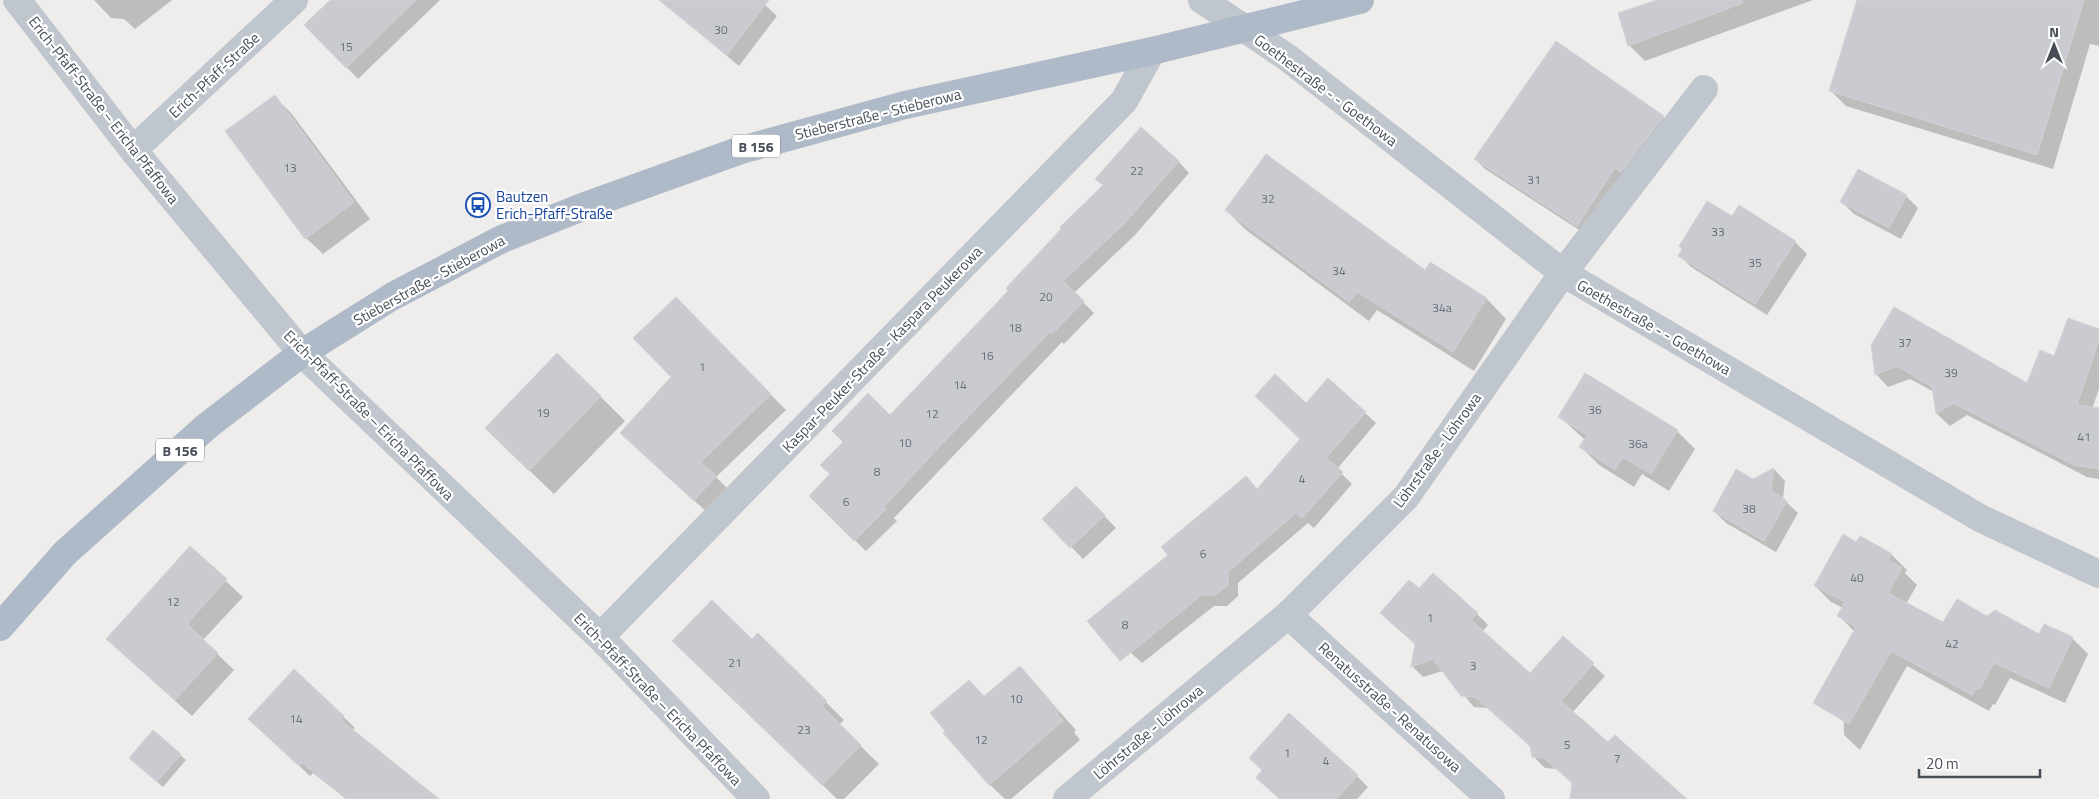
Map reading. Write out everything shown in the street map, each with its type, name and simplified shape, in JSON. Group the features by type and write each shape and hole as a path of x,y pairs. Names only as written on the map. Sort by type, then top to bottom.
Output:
{"main road":[{"name":"Stieberstraße - Stieberowa","path":"0,627 65,553 207,426 302,353 393,296 502,239 585,206 741,150 905,105 1152,51 1243,27 1360,0"}],"street":[{"name":"Erich-Pfaff-Straße – Ericha Pfaffowa","path":"17,0 133,150 302,353 600,637 756,799"},
{"name":"Erich-Pfaff-Straße","path":"133,150 294,0"},
{"name":"Goethestraße - - Goethowa","path":"1202,0 1288,58 1563,273 1980,518 2099,574"},
{"name":"Kaspar-Peuker-Straße - Kaspara Peukerowa","path":"600,637 1124,101 1152,51"},
{"name":"Löhrstraße - Löhrowa","path":"1067,799 1288,615 1406,497 1563,273 1704,88"},
{"name":"Renatusstraße - Renatusowa","path":"1288,615 1491,799"}],"building":[{"path":"330,0 416,0 346,68 304,25"},
{"path":"659,0 769,0 727,55"},
{"path":"1657,0 1742,0 1743,3 1628,46 1618,13"},
{"path":"1857,0 2084,0 2037,155 1829,91"},
{"path":"1556,41 1664,116 1621,172 1615,168 1577,226 1474,159"},
{"path":"275,95 354,202 305,239 225,131"},
{"path":"1141,127 1179,161 1124,224 1063,281 1084,301 1052,334 1050,332 939,447 884,507 886,509 854,541 809,496 830,474 820,465 843,442 832,431 868,393 890,415 1008,291 1006,288 1061,229 1060,227 1103,185 1095,179"},
{"path":"1266,154 1425,270 1430,262 1487,298 1453,352 1357,292 1349,302 1225,210"},
{"path":"1858,169 1907,195 1889,228 1840,202"},
{"path":"1707,201 1732,216 1739,205 1796,241 1755,304 1678,256 1682,249 1679,246"},
{"path":"676,297 771,394 701,462 716,476 694,501 620,433 671,377 633,338"},
{"path":"1894,307 2027,383 2040,350 2054,356 2068,318 2099,329 2099,340 2077,405 2099,408 2099,469 2074,465 1953,403 1936,414 1932,387 1897,366 1875,375 1871,345"},
{"path":"557,353 601,396 529,471 485,428"},
{"path":"1585,373 1678,430 1651,474 1623,457 1615,470 1579,447 1587,435 1558,417"},
{"path":"1275,374 1306,403 1328,378 1366,412 1326,458 1343,472 1302,518 1296,513 1228,572 1228,585 1216,595 1202,595 1120,661 1087,621 1168,555 1161,547 1246,476 1257,489 1300,439 1255,396"},
{"path":"1774,468 1771,490 1787,501 1764,541 1713,511 1736,469 1753,479"},
{"path":"1076,486 1105,515 1070,548 1042,519"},
{"path":"1843,534 1856,542 1860,536 1891,553 1888,560 1902,568 1888,593 1943,622 1957,599 1987,616 1995,610 2039,634 2044,624 2073,637 2049,688 1994,663 1979,690 1976,688 1972,695 1891,651 1849,724 1813,703 1856,627 1837,616 1845,602 1814,586"},
{"path":"190,546 227,579 187,624 218,653 175,700 106,639"},
{"path":"1433,573 1478,613 1471,620 1530,673 1563,636 1594,663 1561,701 1608,742 1615,735 1687,799 1570,799 1572,783 1544,758 1532,757 1530,746 1475,697 1461,696 1433,659 1411,667 1415,644 1380,613 1409,580 1419,588"},
{"path":"712,600 752,639 758,633 827,701 822,706 861,745 822,785 672,641"},
{"path":"1020,666 1059,711 1057,713 1063,721 989,785 943,733 945,731 930,713 969,680 984,696"},
{"path":"294,669 344,716 341,720 439,799 348,799 302,763 299,766 248,719"},
{"path":"1289,713 1358,775 1336,799 1280,799 1256,778 1262,770 1249,758"},
{"path":"153,730 181,754 157,782 129,758"}],"place":[{"name":"Bautzen Erich-Pfaff-Straße","path":"478,205"}]}
